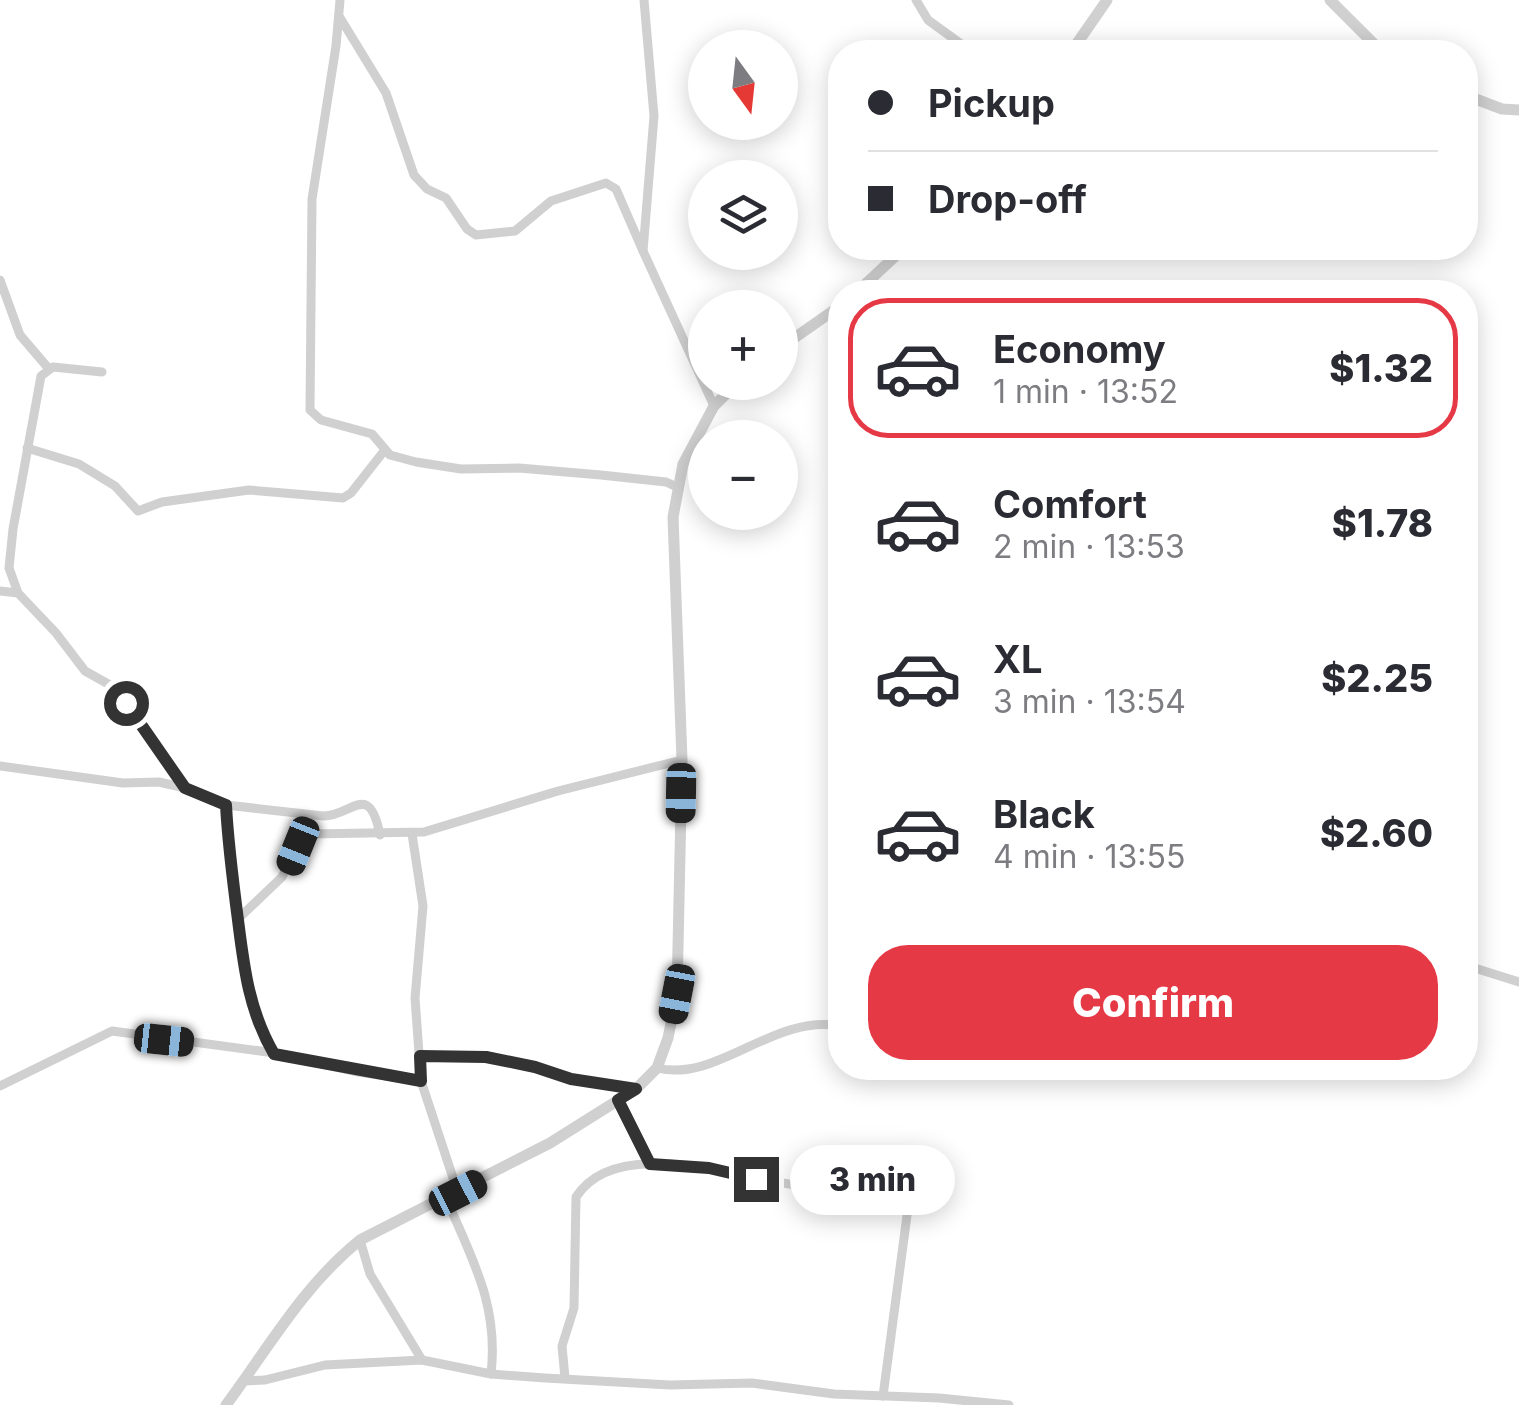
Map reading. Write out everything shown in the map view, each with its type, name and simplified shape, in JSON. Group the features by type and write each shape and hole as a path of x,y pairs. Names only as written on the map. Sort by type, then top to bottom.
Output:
{"street":[{"path":"340,0 312,199 308,403 314,415 372,434 384,451 416,462 601,475 666,482 677,487"},
{"path":"643,251 654,116 644,0"},
{"path":"916,0 928,20 956,40"},
{"path":"1079,40 1107,0"},
{"path":"1330,0 1370,40"},
{"path":"339,16 386,93 414,174 427,189 446,198 467,229 476,235 515,231 551,201 582,188 606,183 616,189 714,406"},
{"path":"1478,100 1502,109 1519,110"},
{"path":"870,280 891,260"},
{"path":"0,280 20,335 49,369"},
{"path":"798,335 828,314"},
{"path":"102,372 49,369 41,376 9,568 18,593 85,671 119,690 185,788"},
{"path":"226,1405 298,1303 340,1256 360,1240 550,1143 636,1089 657,1068 677,994 682,760 672,541 677,487 683,464 720,400"},
{"path":"26,448 79,464 115,486 138,511 162,502 249,490 343,498 384,451"},
{"path":"0,590 18,593"},
{"path":"238,919 282,878 304,836 412,834 682,760"},
{"path":"0,766 123,783 159,782 226,805 332,816 357,803 367,806 374,815 380,835"},
{"path":"226,805 228,856 244,979 252,1008 274,1054"},
{"path":"412,834 422,896 415,998 421,1081 452,1196 487,1292 492,1320 491,1374"},
{"path":"1478,969 1519,982"},
{"path":"657,1068 683,1072 776,1033 802,1026 828,1026"},
{"path":"0,1086 112,1031 274,1054 421,1081"},
{"path":"420,1056 486,1057 571,1079 636,1089"},
{"path":"618,1100 650,1164"},
{"path":"564,1378 562,1346 574,1308 576,1197 604,1172 650,1164 709,1168 775,1182 904,1198 908,1208 883,1396"},
{"path":"360,1240 370,1274 422,1360"},
{"path":"243,1381 266,1380 324,1365 422,1360 491,1374 670,1386 752,1384 826,1394 1009,1405"}],"route":[{"path":"126,703 185,788 226,805 228,856 244,979 252,1008 274,1054 421,1081 420,1056 486,1057 571,1079 636,1089 618,1100 650,1164 709,1168 756,1179"}]}
